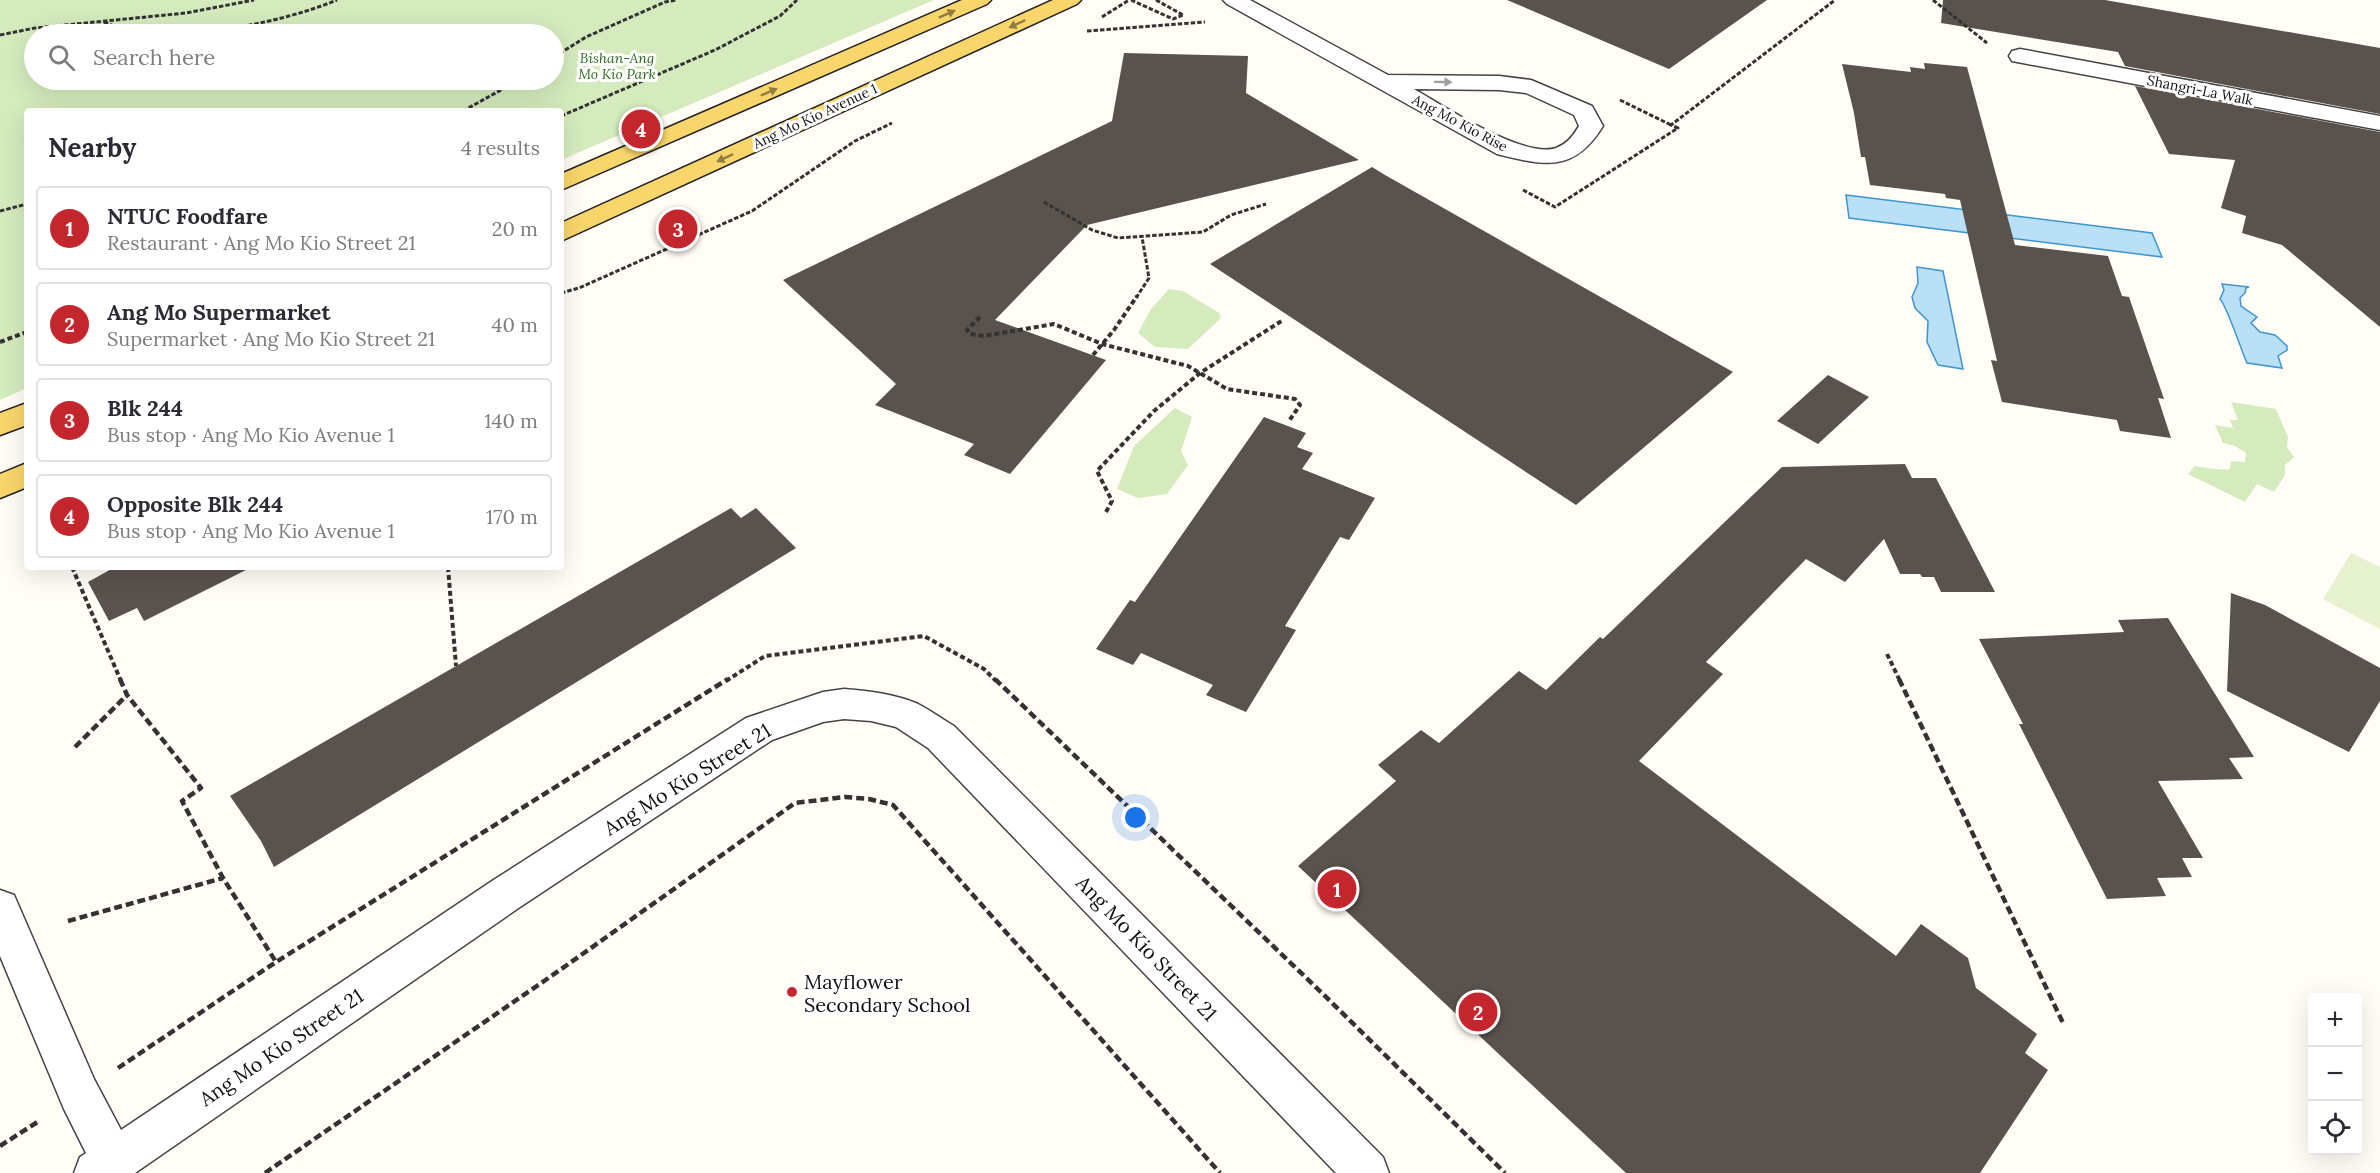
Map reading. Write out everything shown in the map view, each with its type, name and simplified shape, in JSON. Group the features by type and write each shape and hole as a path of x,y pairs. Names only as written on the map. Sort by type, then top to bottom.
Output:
{"main road":[{"path":"564,182 980,0"},
{"name":"Ang Mo Kio Avenue 1","path":"564,231 1070,0"},
{"path":"0,425 24,414"},
{"path":"0,487 24,475"}],"street":[{"name":"Ang Mo Kio Rise","path":"1234,0 1506,149 1527,155 1551,157 1571,151 1585,138 1591,126 1584,111 1531,87 1499,83 1385,82"},
{"name":"Shangri-La Walk","path":"2020,56 2380,123"},
{"name":"Ang Mo Kio Street 21","path":"105,1167 506,894 759,729 823,707 844,704 871,706 906,715 940,737 1367,1173"},
{"path":"0,908 79,1094 105,1167"}],"path":[{"path":"74,24 186,13 254,0"},
{"path":"250,24 300,13 337,0"},
{"path":"660,0 665,2"},
{"path":"564,51 585,37 665,2 677,0"},
{"path":"564,115 715,50 780,16 797,0"},
{"path":"1096,20 1130,0 1173,20 1183,15 1156,0"},
{"path":"1555,207 1678,128 1671,125 1835,0"},
{"path":"1933,0 1978,36"},
{"path":"102,21 109,24"},
{"path":"1079,32 1088,26"},
{"path":"0,35 24,31"},
{"path":"468,108 501,90"},
{"path":"564,292 579,288 752,211 855,141 897,120"},
{"path":"1044,202 1092,230 1118,238 1203,232 1231,215 1266,204"},
{"path":"0,211 24,205"},
{"path":"1093,355 1114,330 1149,278 1142,237"},
{"path":"980,316 967,330 970,334 984,336 1054,324 1102,344 1188,366 1227,389 1295,399 1300,405 1289,421"},
{"path":"1106,512 1112,501 1097,471 1155,411 1200,373 1283,320"},
{"path":"0,342 24,333"},
{"path":"73,570 127,695 201,788 182,801 223,878 276,962"},
{"path":"448,570 456,666"},
{"path":"172,1032 276,962 765,656 924,636 984,669 1306,977 1505,1173"},
{"path":"1887,654 2063,1023"},
{"path":"75,747 127,695"},
{"path":"264,1173 560,970 795,803 828,796 873,797 893,805 1220,1173"},
{"path":"68,921 223,878"}],"green space":[{"name":"Bishan-Ang Mo Kio Park","path":"0,0 934,0 564,159 564,108 24,108 24,389 0,400"},
{"path":"1169,289 1183,291 1219,313 1221,318 1188,349 1155,347 1138,333 1151,309"},
{"path":"2231,402 2276,409 2288,437 2287,447 2294,457 2285,465 2285,475 2274,492 2257,484 2245,502 2188,474 2195,466 2230,469 2231,461 2245,462 2246,453 2235,446 2223,443 2215,425 2233,428 2230,420 2238,420"},
{"path":"1175,408 1192,417 1181,451 1188,465 1167,494 1138,498 1117,489 1134,446"},
{"path":"2351,553 2380,567 2380,629 2323,599"}],"water":[{"path":"1846,195 2152,233 2162,257 1849,218"},
{"path":"1917,267 1943,271 1963,369 1938,365 1927,342 1928,321 1915,308 1912,297 1918,283"},
{"path":"2222,284 2249,287 2240,298 2241,306 2257,317 2251,323 2260,332 2275,335 2287,346 2287,350 2278,356 2282,368 2247,363 2220,299 2224,290"}],"building":[{"path":"1507,0 1767,0 1669,69"},
{"path":"1943,0 2105,0 2380,48 2380,114 2125,66 2118,52 1941,23"},
{"path":"1124,53 1248,56 1246,93 1359,160 1087,225 995,320 1106,360 1010,474 964,455 974,444 875,405 896,384 783,280 1112,121"},
{"path":"1924,63 1967,67 2015,245 2108,256 2122,296 2129,297 2164,399 2158,398 2171,438 2120,431 2117,420 2002,402 1991,360 1997,361 1960,200 1946,198 1945,194 1870,185 1865,157 1861,157 1854,113 1842,64 1911,72 1910,67 1925,69"},
{"path":"2135,86 2380,132 2380,327 2282,245 2242,233 2246,216 2221,208 2235,160 2169,154"},
{"path":"1372,167 1733,372 1576,505 1210,264"},
{"path":"1828,375 1869,397 1818,444 1777,421"},
{"path":"1264,417 1306,433 1297,447 1313,453 1302,469 1375,498 1349,540 1340,537 1285,626 1296,630 1246,712 1206,695 1213,685 1141,653 1133,665 1096,649 1130,600 1135,602"},
{"path":"1905,464 1912,478 1936,478 1995,592 1941,592 1934,577 1900,574 1884,539 1845,582 1806,559 1706,662 1723,674 1639,761 1896,956 1921,924 1968,958 1976,988 2037,1034 2025,1053 2048,1070 1980,1173 1626,1173 1298,866 1396,781 1378,765 1421,730 1439,743 1519,671 1546,690 1600,637 1603,639 1782,467"},
{"path":"731,508 741,518 756,508 796,548 274,867 261,841 230,796"},
{"path":"110,570 246,570 144,621 137,608 109,621 88,582"},
{"path":"2231,593 2265,605 2380,668 2380,701 2349,752 2227,691"},
{"path":"2168,618 2254,757 2229,758 2243,779 2158,781 2203,858 2182,858 2192,877 2157,878 2166,896 2107,899 2019,724 2023,724 1979,639 2124,632 2118,620"}],"place":[{"name":"Opposite Blk 244","path":"641,129"},
{"name":"Blk 244","path":"678,229"},
{"name":"NTUC Foodfare","path":"1337,889"},
{"name":"Mayflower Secondary School","path":"792,992"},
{"name":"Ang Mo Supermarket","path":"1478,1012"}]}
